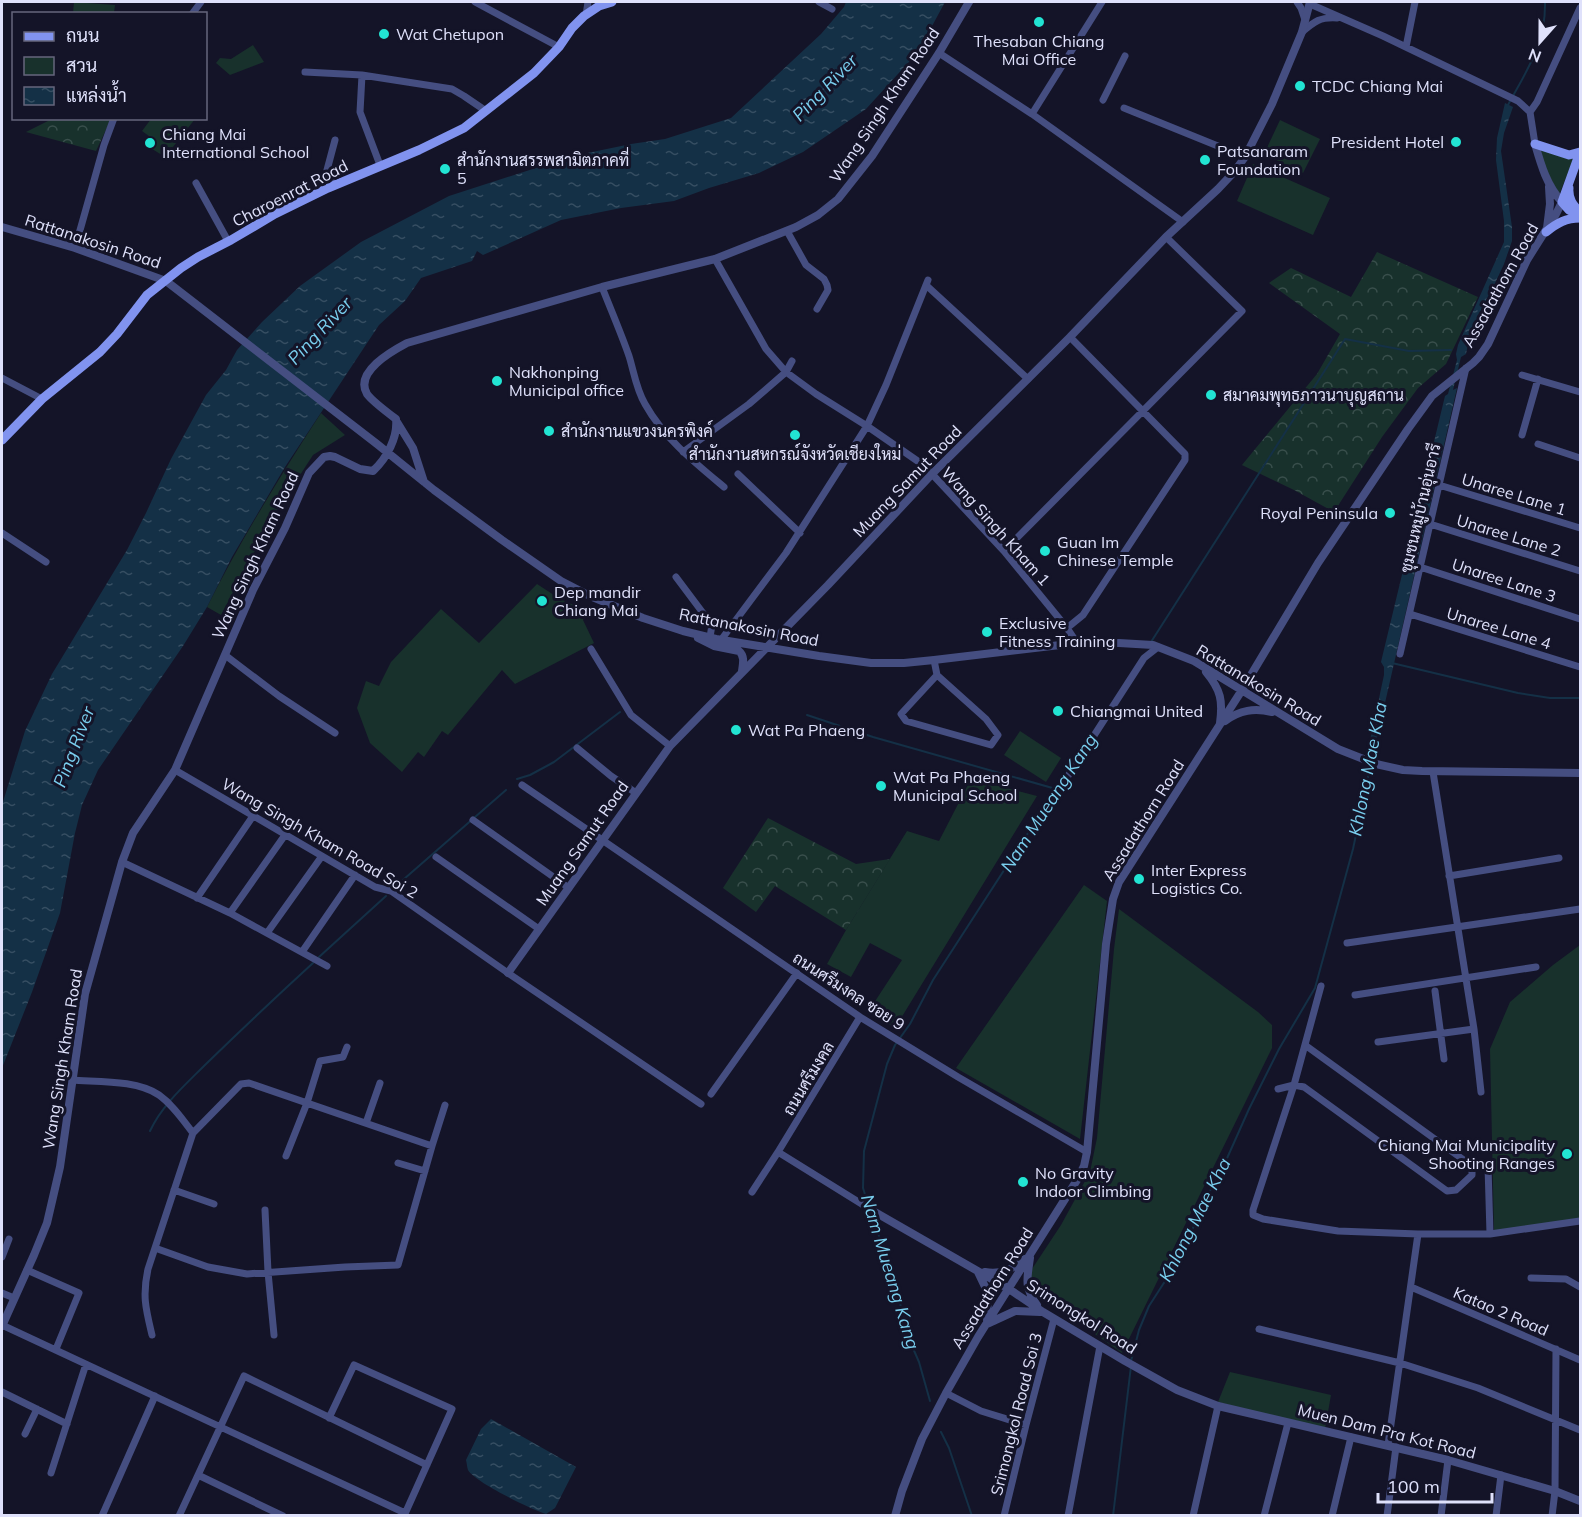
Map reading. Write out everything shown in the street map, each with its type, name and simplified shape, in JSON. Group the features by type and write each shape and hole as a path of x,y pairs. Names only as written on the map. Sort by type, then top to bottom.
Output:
{"main road":[{"name":"Charoenrat Road","path":"2,440 42,399 100,352 147,296 181,268 275,214 464,128 534,73 560,47 572,28 586,15 599,6 612,2"},
{"path":"1535,144 1569,155 1580,152"},
{"path":"1580,152 1562,202 1569,210 1581,215"},
{"path":"1569,182 1569,197 1581,215"},
{"path":"1546,232 1558,223 1581,215"}],"street":[{"path":"586,15 588,2"},
{"path":"819,2 832,9"},
{"name":"Wang Singh Kham Road","path":"2,1325 47,1223 54,1197 85,994 122,862 133,833 175,770 253,590 285,528 309,473 324,457 330,456 360,470 373,471 387,452 396,433 396,419 367,393 365,382 367,375 388,353 407,343 602,287 716,259 787,231 818,215 838,199 872,156 969,2"},
{"path":"1032,114 1102,2"},
{"path":"1297,2 1305,20"},
{"path":"1308,2 1518,101 1530,112 1541,165 1548,183 1562,202"},
{"name":"Muang Samut Road","path":"508,973 670,746 828,585 932,474 1070,337 1166,237 1234,172 1245,157 1268,114 1302,33 1308,2"},
{"path":"1407,47 1415,2"},
{"path":"480,3 560,47"},
{"path":"1530,112 1537,102 1581,8"},
{"path":"1302,33 1316,20 1342,18"},
{"path":"939,53 1032,114 1183,222"},
{"path":"1103,100 1125,56"},
{"path":"305,72 362,75 452,89 486,111"},
{"path":"362,75 360,112 380,165"},
{"path":"1124,108 1245,157"},
{"path":"75,248 113,120"},
{"path":"334,186 327,170 335,140"},
{"path":"196,183 228,241"},
{"path":"1546,232 1550,204 1548,183"},
{"name":"Assadathorn Road","path":"895,1515 922,1439 946,1392 1084,1166 1106,944 1115,891 1242,690 1324,554 1408,429 1432,396 1479,357 1488,344 1527,260 1557,214 1562,202"},
{"name":"Rattanakosin Road","path":"2,227 75,248 166,281 502,540 561,581 643,618 720,640 871,663 904,663 1077,643 1155,646 1197,663 1338,749 1376,764 1403,770 1433,772"},
{"path":"787,231 806,265 824,279 827,285 828,290 817,309"},
{"path":"1004,551 1242,311 1166,237"},
{"name":"Wang Singh Kham 1","path":"716,259 766,350 786,372 919,462 932,474 1004,551 1077,643"},
{"path":"720,640 800,533 867,426 927,283 1028,379"},
{"path":"602,287 646,406 682,452 724,487"},
{"path":"1067,628 1083,615 1185,460 1185,454 1070,337"},
{"path":"682,452 749,404 786,372 792,361"},
{"name":"ชุมชนหมู่บ้านอุ่นอารี","path":"1400,654 1463,371"},
{"path":"1522,375 1581,392"},
{"path":"2,378 42,399"},
{"path":"1522,435 1538,380"},
{"path":"396,419 413,448 424,482"},
{"path":"1538,444 1581,458"},
{"path":"738,474 800,533"},
{"name":"Unaree Lane 1","path":"1439,485 1581,528"},
{"name":"Unaree Lane 2","path":"1430,524 1581,571"},
{"path":"2,533 46,561"},
{"name":"Unaree Lane 3","path":"1420,567 1581,619"},
{"path":"676,577 712,625 710,637"},
{"name":"Unaree Lane 4","path":"1410,614 1581,667"},
{"path":"683,631 714,646 739,651 744,658 742,671"},
{"path":"1054,796 1144,658 1155,646"},
{"path":"591,650 631,715 670,746"},
{"path":"225,655 279,696 335,733"},
{"path":"934,660 937,675 987,719 998,735 991,745 906,721 902,714 937,675"},
{"path":"1197,663 1218,688 1221,703 1219,726"},
{"path":"1219,726 1244,711 1266,711 1279,714"},
{"path":"577,748 636,793"},
{"name":"Wang Singh Kham Road Soi 2","path":"175,770 375,887 391,891 701,1104"},
{"path":"1481,1092 1474,1029 1433,772 1581,773"},
{"name":"ถนนศรีมงคล ซอย 9","path":"522,785 860,1017 1087,1152"},
{"path":"197,897 254,816"},
{"path":"473,820 569,888"},
{"path":"230,913 285,835"},
{"path":"267,933 322,856"},
{"path":"436,856 539,929"},
{"path":"1449,876 1559,858"},
{"path":"122,862 230,913 327,966"},
{"path":"302,952 355,875"},
{"path":"1347,943 1581,909"},
{"path":"1355,995 1536,967"},
{"path":"711,1094 797,974"},
{"path":"1321,986 1294,1085 1253,1215 1263,1219 1338,1232 1418,1234 1490,1234 1581,1221"},
{"path":"1435,991 1444,1059"},
{"name":"ถนนศรีมงคล","path":"752,1192 860,1017"},
{"path":"1378,1042 1474,1029"},
{"path":"1305,1046 1472,1166 1488,1166 1490,1234"},
{"path":"286,1156 307,1103 320,1061 343,1057 347,1047"},
{"path":"72,1080 129,1085 147,1089 159,1095 173,1107 194,1133"},
{"path":"366,1123 380,1083"},
{"path":"152,1335 145,1305 144,1286 194,1133 241,1084 261,1086 432,1146"},
{"path":"1278,1089 1294,1085 1304,1088 1447,1191 1456,1190 1472,1175 1472,1166"},
{"path":"155,1248 218,1269 247,1274 398,1265 445,1105"},
{"name":"Srimongkol Road","path":"778,1152 859,1203 1009,1289 1125,1361 1178,1390 1218,1406"},
{"path":"398,1163 425,1171"},
{"path":"174,1190 214,1204"},
{"path":"265,1210 274,1335"},
{"path":"1387,1515 1400,1363 1418,1234"},
{"path":"2,1257 9,1239"},
{"path":"978,1271 994,1274 1003,1272 1030,1255"},
{"path":"1030,1255 1026,1285 1028,1292 1043,1312"},
{"path":"27,1270 79,1293 56,1349"},
{"path":"978,1271 988,1293 987,1323 1015,1311 1043,1312"},
{"path":"1531,1278 1566,1279 1581,1287"},
{"name":"Katao 2 Road","path":"1411,1287 1581,1360"},
{"path":"2,1293 14,1298"},
{"name":"Srimongkol Road Soi 3","path":"1004,1515 1054,1319"},
{"path":"2,1325 404,1514 452,1409 354,1365 329,1418"},
{"path":"1259,1329 1400,1363 1479,1388 1581,1430"},
{"path":"1068,1515 1100,1346"},
{"path":"1552,1515 1555,1491 1556,1349"},
{"path":"51,1473 86,1364"},
{"path":"179,1515 244,1376 427,1465"},
{"path":"2,1392 67,1424"},
{"path":"946,1392 981,1411 1026,1425"},
{"path":"102,1515 155,1396"},
{"path":"1193,1515 1218,1406"},
{"name":"Muen Dam Pra Kot Road","path":"1218,1406 1448,1460 1555,1491 1581,1502"},
{"path":"25,1434 37,1409"},
{"path":"1264,1515 1288,1423"},
{"path":"1332,1515 1351,1437"},
{"path":"1441,1515 1448,1460"},
{"path":"198,1475 283,1515"},
{"path":"1496,1515 1501,1475"}],"green space":[{"path":"74,2 115,5 114,12 73,12"},
{"path":"253,45 264,62 230,75 216,63 220,58 231,59"},
{"path":"50,120 111,120 96,151 26,132"},
{"path":"150,120 194,120 165,157 149,147 153,139 142,131"},
{"path":"1280,120 1320,139 1303,173 1264,154"},
{"path":"1539,148 1574,158 1559,195 1546,169"},
{"path":"1253,164 1330,198 1313,235 1237,201"},
{"path":"1377,252 1478,297 1446,364 1418,388 1382,437 1334,512 1242,465 1317,374 1340,334 1269,283 1291,268 1351,297"},
{"path":"321,413 345,435 313,455 273,517 221,615 207,607 261,509"},
{"path":"537,584 560,599 588,611 583,620 594,643 515,684 502,670 448,735 442,731 424,757 418,752 402,772 370,743 357,708 366,681 379,686 391,662 441,609 479,643"},
{"path":"1020,731 1061,758 1046,782 1004,755"},
{"path":"971,779 1037,796 895,1028 868,1012 902,960 870,943 851,977 827,964 907,831 939,841"},
{"path":"768,818 856,864 890,859 846,930 775,886 756,912 723,888"},
{"path":"1084,885 1107,901 1080,1139 956,1068"},
{"path":"1119,909 1258,1012 1272,1025 1272,1048 1122,1353 1032,1290 1028,1275 1061,1225 1090,1172 1097,1138"},
{"path":"1580,945 1580,1219 1494,1231 1490,1049 1510,1002"},
{"path":"1230,1372 1331,1395 1325,1429 1218,1402"}],"water":[{"name":"Ping River","path":"846,2 945,2 918,52 866,109 803,152 759,173 674,201 621,208 561,220 483,255 477,251 472,261 421,278 405,301 379,325 285,467 183,646 98,770 82,805 60,913 2,1068 2,805 25,731 52,674 127,550 171,459 206,395 226,370 237,350 262,322 300,286 361,242 449,196 573,156 665,139 731,118 821,34"},
{"path":"1505,103 1513,107 1504,133 1501,151 1512,241 1504,264 1469,339 1466,354 1461,357 1453,390 1457,388 1374,751 1368,750 1384,675 1381,662 1445,396 1448,394 1457,360 1458,345 1504,242 1504,221 1496,160 1497,138"},
{"path":"491,1419 576,1467 555,1508 546,1514 481,1482 468,1470 466,1460 481,1429"}],"waterway":[{"name":"Khlong Mae Kha","path":"1508,105 1539,43 1545,2"},
{"name":"Nam Mueang Kang","path":"1151,642 1345,339 1409,351 1451,350"},
{"path":"1392,663 1518,693 1550,698 1580,698"},
{"path":"517,779 554,762 620,712"},
{"path":"807,715 873,737 1056,789"},
{"name":"Khlong Mae Kha","path":"1131,1361 1139,1330 1149,1306 1169,1275 1194,1226 1279,1049 1315,988 1353,849 1369,763"},
{"path":"396,886 506,790"},
{"name":"Nam Mueang Kang","path":"869,1207 863,1188 864,1151 887,1064 895,1045 910,1024 933,980 1052,796"},
{"path":"319,957 386,896"},
{"path":"150,1131 167,1104 182,1088 313,963"},
{"name":"Nam Mueang Kang","path":"872,1215 930,1401"},
{"name":"Khlong Mae Kha","path":"1113,1516 1131,1366"},
{"name":"Nam Mueang Kang","path":"941,1432 949,1448 972,1516"}],"place":[{"name":"Thesaban Chiang Mai Office","path":"1039,22"},
{"name":"Wat Chetupon","path":"384,34"},
{"name":"TCDC Chiang Mai","path":"1300,86"},
{"name":"President Hotel","path":"1456,142"},
{"name":"Chiang Mai International School","path":"150,143"},
{"name":"Patsanaram Foundation","path":"1205,160"},
{"name":"สำนักงานสรรพสามิตภาคที่ 5","path":"445,169"},
{"name":"Nakhonping Municipal office","path":"497,381"},
{"name":"สมาคมพุทธภาวนาบุญสถาน","path":"1211,395"},
{"name":"สำนักงานแขวงนครพิงค์","path":"549,431"},
{"name":"สำนักงานสหกรณ์จังหวัดเชียงใหม่","path":"795,435"},
{"name":"Royal Peninsula","path":"1390,513"},
{"name":"Guan Im Chinese Temple","path":"1045,551"},
{"name":"Dep mandir Chiang Mai","path":"542,601"},
{"name":"Exclusive Fitness Training","path":"987,632"},
{"name":"Chiangmai United","path":"1058,711"},
{"name":"Wat Pa Phaeng","path":"736,730"},
{"name":"Wat Pa Phaeng Municipal School","path":"881,786"},
{"name":"Inter Express Logistics Co.","path":"1139,879"},
{"name":"Chiang Mai Municipality Shooting Ranges","path":"1567,1154"},
{"name":"No Gravity Indoor Climbing","path":"1023,1182"}]}
